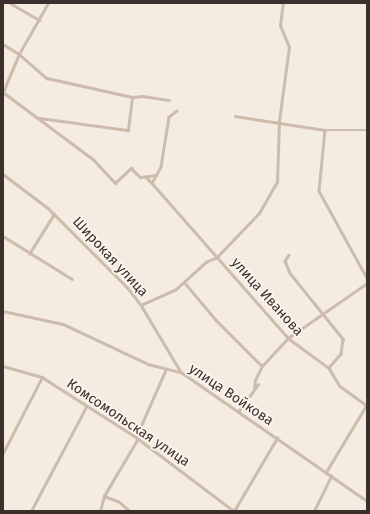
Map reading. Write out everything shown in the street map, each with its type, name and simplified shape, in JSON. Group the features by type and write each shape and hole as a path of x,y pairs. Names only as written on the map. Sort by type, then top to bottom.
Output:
{"street":[{"path":"10,3 39,20"},
{"path":"48,3 19,54 3,92 39,118 128,130 132,97"},
{"path":"141,305 185,283 206,262 218,257 259,213 277,182 279,121 289,47 280,26 283,3"},
{"path":"3,44 19,54 47,78 132,97 143,96 169,100"},
{"path":"152,183 161,167 170,117 177,111"},
{"path":"235,116 279,121 325,130 367,130"},
{"name":"улица Иванова","path":"39,118 93,159 114,181 131,168 140,177 146,177 288,338 329,368 340,386 366,405"},
{"path":"325,130 319,191 367,278"},
{"name":"Широкая улица","path":"3,174 54,214 141,305 181,372"},
{"path":"146,177 157,175"},
{"path":"29,254 54,214"},
{"path":"3,236 29,254 47,262 72,279"},
{"path":"289,255 285,261 290,273 343,339 344,345 341,354 329,368"},
{"path":"185,283 216,320 262,366"},
{"path":"254,389 255,380 262,366 288,338 322,312 367,283"},
{"name":"улица Войкова","path":"3,311 63,324 148,364 181,372 367,501"},
{"name":"Комсомольская улица","path":"3,366 42,377 86,407 136,438 234,511"},
{"path":"100,511 104,496 136,438 166,369"},
{"path":"3,453 42,377"},
{"path":"238,412 258,384"},
{"path":"326,472 366,405"},
{"path":"31,511 86,407"},
{"path":"234,511 277,438"},
{"path":"314,511 331,476"},
{"path":"104,496 118,501 130,511"}]}
